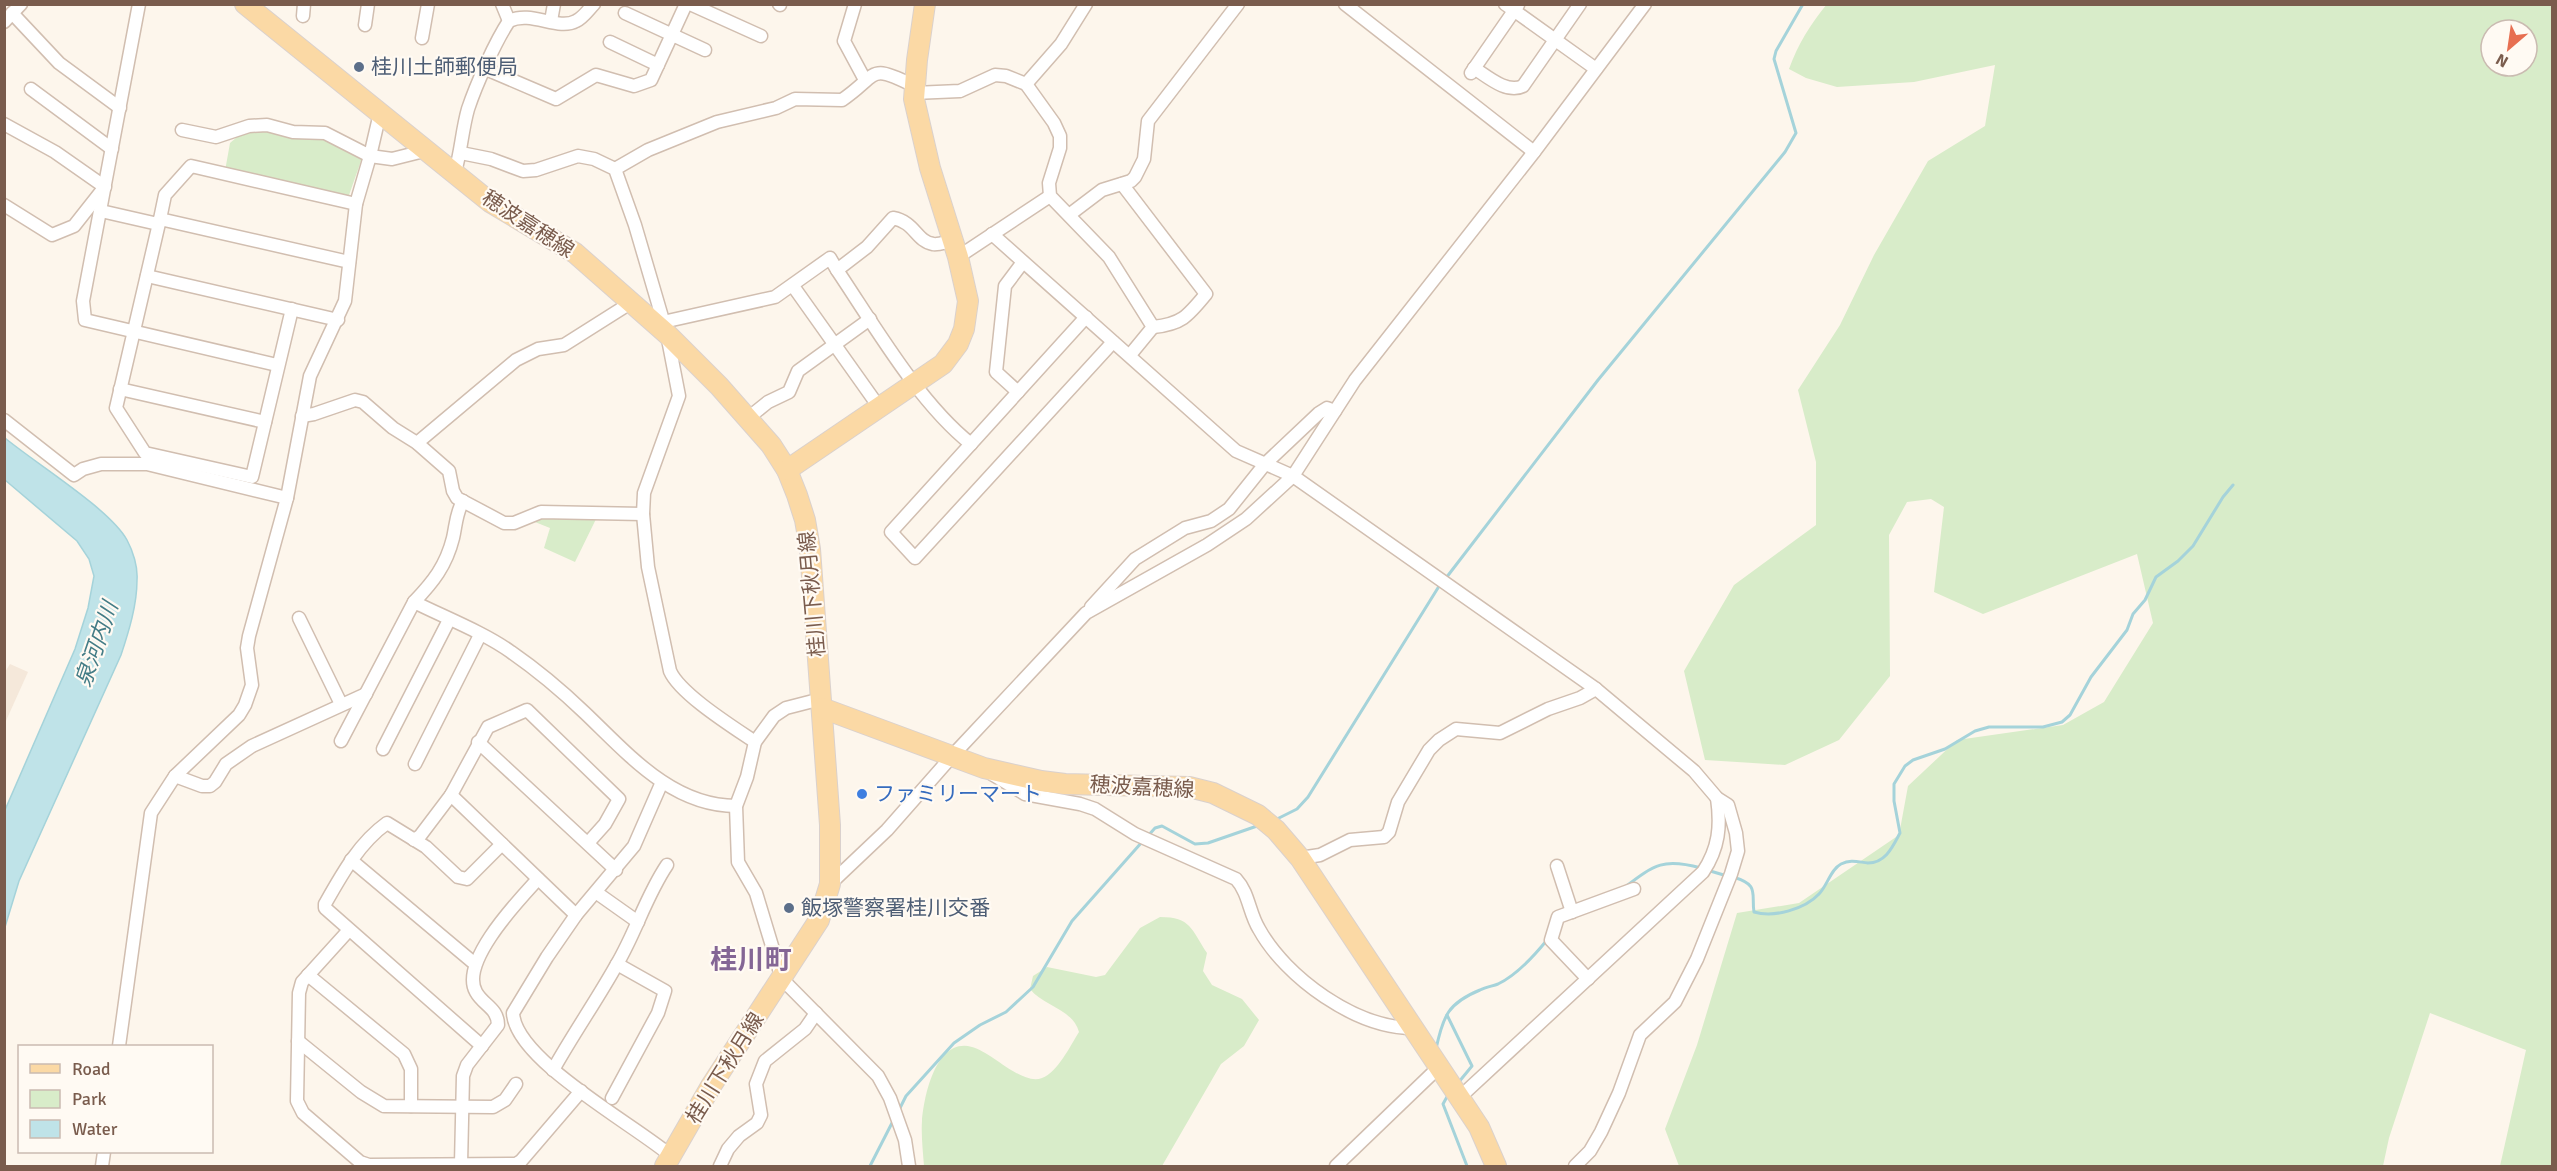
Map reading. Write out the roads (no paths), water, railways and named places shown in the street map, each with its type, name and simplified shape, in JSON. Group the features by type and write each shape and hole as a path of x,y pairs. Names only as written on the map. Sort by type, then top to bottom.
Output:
{"main road":[{"name":"穂波嘉穂線","path":"244,4 490,202 575,253 665,328 748,417 787,470"},
{"path":"787,470 943,364 951,355 964,329 968,301 917,119 914,90 925,4"},
{"name":"桂川下秋月線","path":"668,1161 711,1086 819,920 830,884 830,825 810,549 805,520 787,470"},
{"name":"穂波嘉穂線","path":"822,703 984,768 1065,784 1189,786 1213,793 1258,815 1276,830 1300,858 1479,1127 1496,1167"}],"street":[{"path":"139,4 83,302 85,320 277,365"},
{"path":"365,26 368,4"},
{"path":"422,38 428,4"},
{"path":"502,4 509,21"},
{"path":"551,21 554,4"},
{"path":"455,172 461,153 468,109 493,49 509,21 529,17 569,24 578,21 594,4"},
{"path":"486,69 556,99 596,75 634,86 651,80 688,4 761,36"},
{"path":"855,4 844,41 865,80"},
{"path":"1026,84 1061,44 1086,4"},
{"path":"1069,215 1102,190 1131,181 1144,159 1146,128 1153,113 1238,4"},
{"path":"1345,4 1534,152"},
{"path":"1580,4 1556,40 1526,82 1518,88 1506,87 1473,71 1512,7 1556,40 1596,69"},
{"path":"1086,613 1207,545 1246,519 1293,476 1355,380 1534,152 1596,69 1639,6"},
{"path":"13,13 59,63 120,108"},
{"path":"625,13 705,50"},
{"path":"610,42 658,65"},
{"path":"615,169 667,141 717,122 776,108 795,99 842,100 873,74 889,73 914,90 960,91 995,75 1006,75 1026,84 1054,123 1060,136 1060,147 1049,183 1050,196 1109,257 1153,327"},
{"path":"31,89 112,149"},
{"path":"118,1045 151,813 175,776 239,715 250,697 252,685 247,648 249,636 287,498 310,376 345,301 356,204 380,113"},
{"path":"4,124 56,152 105,187"},
{"path":"182,130 216,137 249,126 267,125 293,132 326,133 370,156 392,159 428,150"},
{"path":"461,153 491,159 523,171 536,170 578,156 594,159 615,169 635,225 665,328 679,396 644,493 643,514 648,567 673,677 702,704 755,742"},
{"path":"292,309 252,477 145,453 116,408 165,195 191,166 356,204"},
{"path":"1122,184 1206,294 1186,319 1168,326 1153,327 1130,355"},
{"path":"4,206 52,235 74,226 105,187"},
{"path":"837,270 867,247 893,218 904,220 924,240 955,249 992,234 1050,196"},
{"path":"101,211 159,221 350,262"},
{"path":"992,234 1130,355 1209,430 1236,451 1293,476 1596,689 1694,771 1717,798 1728,805 1736,832 1737,851 1731,874 1697,959 1675,1002 1640,1035 1619,1093 1600,1132 1590,1151 1575,1167"},
{"path":"665,328 775,297 830,258 914,383 961,436 971,444"},
{"path":"1018,392 996,372 1005,286 1023,261"},
{"path":"147,276 338,320"},
{"path":"793,286 879,407"},
{"path":"417,443 516,360 538,349 564,345 632,302"},
{"path":"1086,317 891,532 915,558 1113,342"},
{"path":"748,417 768,402 789,392 798,371 870,319"},
{"path":"120,389 265,422"},
{"path":"302,416 355,400 363,402 393,428 417,443 434,461 449,471 453,491 458,498 504,523 514,523 541,512 643,514"},
{"path":"830,884 887,830 953,755 1086,613 1107,586 1135,559 1185,528 1211,521 1229,509 1265,464 1319,413 1327,408 1335,411"},
{"path":"4,420 74,475 101,464 147,464 287,498"},
{"path":"341,741 414,602 439,576 448,558 458,510 463,501"},
{"path":"414,602 509,650 584,712 628,756 662,782 695,800 715,806 736,806"},
{"path":"299,618 341,704"},
{"path":"383,749 448,620"},
{"path":"415,764 480,635"},
{"path":"1300,858 1320,855 1350,840 1384,837 1389,832 1398,802 1429,750 1438,740 1456,729 1500,734 1548,709 1580,698 1596,689"},
{"path":"175,776 202,786 210,786 226,764 252,746 366,694"},
{"path":"822,703 786,708 774,716 755,742 747,777 736,806 738,862 756,893 782,979 878,1076 890,1098 905,1140 909,1167"},
{"path":"414,840 420,836 451,795 488,727 527,710 619,799 605,824 588,843"},
{"path":"478,742 616,870"},
{"path":"984,768 1025,794 1095,809 1136,834 1236,879 1243,887 1258,929 1282,959 1322,997 1360,1017 1393,1028 1413,1028"},
{"path":"662,782 650,816 634,846 597,893 576,915 513,1013 516,1029 553,1070 654,1141 668,1161"},
{"path":"451,795 576,915"},
{"path":"1459,1098 1703,872 1713,856 1718,840 1720,818 1717,798"},
{"path":"482,1046 349,930 325,908 325,904 351,860 387,823 426,847 458,877 467,879 502,844"},
{"path":"351,860 475,964"},
{"path":"553,1070 575,1029 617,964 657,880 667,865"},
{"path":"1557,866 1572,912"},
{"path":"461,1164 463,1076 467,1065 498,1025 494,1011 475,992 475,964 493,933 538,879"},
{"path":"1588,979 1551,940 1558,917 1634,889"},
{"path":"597,893 638,922"},
{"path":"349,930 302,982 299,993 297,1041 298,1108 353,1156 369,1165 508,1165 521,1161 581,1091"},
{"path":"612,1098 658,1013 665,991 617,964"},
{"path":"308,975 404,1054 411,1069 411,1106"},
{"path":"720,1167 728,1149 739,1136 757,1123 761,1115 756,1084 765,1061 805,1029 816,1013"},
{"path":"297,1041 376,1103 384,1106 500,1105 516,1084"},
{"path":"1336,1167 1439,1067"}],"water":[{"name":"泉河内川","path":"5,438 89,501 118,528 127,540 136,565 137,589 130,627 121,655 19,881 5,927 5,810 75,649 88,608 94,576 89,559 77,541 5,480"}],"waterway":[{"path":"1446,578 1598,380 1785,152 1796,133 1774,59 1776,51 1803,4"},
{"path":"1733,877 1751,887 1754,912 1771,914 1798,908 1819,894 1834,870 1841,864 1851,861 1874,862 1888,853 1900,833 1894,801 1894,784 1905,766 1913,760 1945,749 1975,731 1989,727 2043,727 2062,722 2070,715 2091,677 2127,630 2133,614 2145,600 2156,577 2178,561 2193,546 2233,485"},
{"path":"1275,820 1297,809 1308,797 1441,583"},
{"path":"1147,837 1155,828 1162,826 1195,844 1208,843 1260,825"},
{"path":"899,1110 906,1096 954,1043 980,1025 1006,1012 1033,987 1072,921 1142,842"},
{"path":"1625,887 1660,865 1678,864 1701,868"},
{"path":"1707,870 1727,876"},
{"path":"1436,1049 1441,1028 1454,1006 1469,995 1512,976 1547,940"},
{"path":"1447,1015 1472,1066 1458,1083"},
{"path":"1448,1095 1443,1104 1467,1166"},
{"path":"870,1166 894,1119"}],"place":[{"name":"桂川土師郵便局","path":"359,67"},
{"name":"ファミリーマート","path":"862,794"},
{"name":"飯塚警察署桂川交番","path":"789,908"}],"district":[{"name":"桂川町","path":"751,960"}]}
